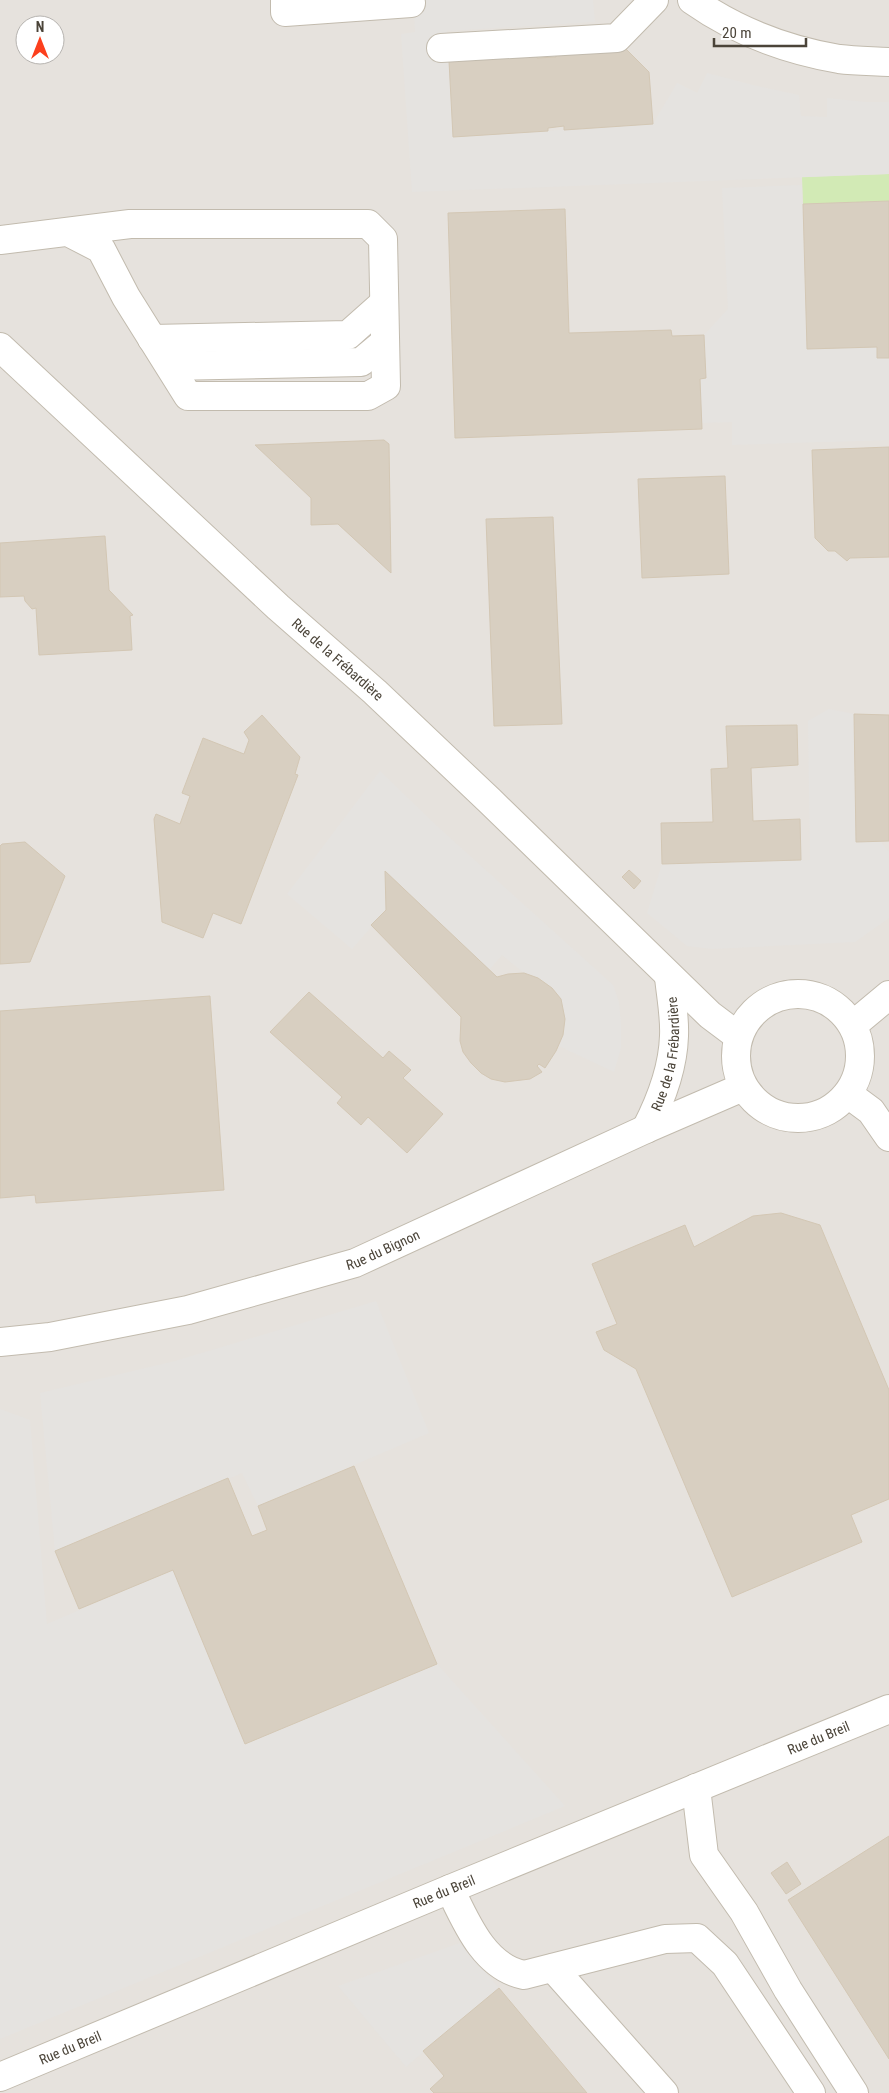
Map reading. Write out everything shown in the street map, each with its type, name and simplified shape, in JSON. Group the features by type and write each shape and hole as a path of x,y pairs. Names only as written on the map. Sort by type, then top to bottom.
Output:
{"street":[{"path":"285,0 285,12 411,3"},
{"path":"441,48 617,38 654,0"},
{"path":"692,0 756,36 792,49 840,59 889,62"},
{"path":"0,240 130,224 368,224 382,240 386,386 368,396 188,396 126,297 101,249 68,232"},
{"path":"152,339 348,336 384,304"},
{"name":"Rue de la Frébardière","path":"0,346 278,607 375,692 710,1015 738,1036"},
{"name":"Rue de la Frébardière","path":"646,1129 662,1099 670,1062 674,1036 670,977"},
{"path":"802,993 823,998 840,1009 853,1025 860,1042 861,1060 857,1078 848,1094 833,1108 814,1116 794,1118 774,1114 756,1103 743,1087 737,1070 735,1053 738,1036 748,1018 763,1003 782,995 802,993"},
{"path":"853,1025 889,995"},
{"name":"Rue du Bignon","path":"0,1342 50,1336 180,1312 355,1263 646,1129 743,1087"},
{"path":"848,1094 871,1111 889,1137"},
{"name":"Rue du Breil","path":"6,2082 450,1889 889,1709"},
{"path":"696,1788 704,1855 744,1912 788,1990 854,2093"},
{"path":"450,1889 472,1935 489,1955 514,1973 524,1975 665,1939 698,1938 726,1964 811,2093"},
{"path":"553,1968 664,2093"}],"shaded area":[{"path":"0,0 889,0 889,2093 0,2093"},
{"path":"413,0 593,0 595,22 447,31 453,137 653,124 677,83 697,93 707,73 799,95 801,116 827,117 827,98 889,102 889,174 412,192 401,34 415,32"},
{"path":"802,185 807,349 877,347 877,358 889,358 889,440 732,445 732,422 701,423 700,379 706,378 704,335 728,309 722,188"},
{"path":"829,709 854,714 856,842 880,841 889,852 889,918 855,942 712,949 687,946 647,913 662,864 810,860 808,721"},
{"path":"380,771 438,827 613,985 619,1002 621,1024 621,1048 614,1072 559,1046 563,1035 565,1017 561,999 552,988 538,978 524,973 502,955 489,970 386,871 386,910 352,949 287,894"},
{"path":"376,1301 429,1433 258,1506 242,1473 55,1551 40,1393 175,1361"},
{"path":"0,1409 30,1420 47,1624 173,1570 245,1744 437,1664 565,1806 0,2039"},
{"path":"460,1943 499,1988 406,2067 338,1986"}],"green space":[{"path":"889,174 889,201 803,204 802,177"}],"building":[{"path":"626,49 649,72 653,124 564,130 564,126 548,128 548,131 453,137 449,61 537,55 537,58 556,57 556,54"},
{"path":"889,201 889,358 877,358 877,347 807,349 803,204"},
{"path":"565,209 569,333 671,330 672,336 704,335 706,378 700,379 702,429 455,438 448,213"},
{"path":"384,440 389,444 391,573 338,524 311,525 311,498 255,445"},
{"path":"889,447 889,557 850,558 847,561 835,551 828,551 815,538 812,450"},
{"path":"725,476 729,574 642,578 638,479"},
{"path":"553,517 562,724 494,726 486,519"},
{"path":"105,536 109,590 133,615 130,616 132,650 39,655 36,608 32,609 25,601 24,596 0,597 0,543"},
{"path":"854,714 889,715 889,841 856,842"},
{"path":"262,715 300,757 295,774 298,775 241,924 213,913 203,938 162,922 154,819 156,814 180,824 190,796 182,793 203,738 244,754 249,740 244,732"},
{"path":"797,725 798,765 751,768 753,821 800,819 801,860 662,864 661,823 713,822 711,769 728,768 726,726"},
{"path":"25,842 65,876 30,962 0,964 0,846 2,844"},
{"path":"629,870 641,881 634,889 622,877"},
{"path":"385,871 497,977 524,973 538,978 552,988 561,999 565,1019 563,1035 556,1051 545,1068 539,1064 537,1066 542,1072 530,1079 505,1082 491,1079 481,1073 471,1063 463,1052 460,1041 461,1017 371,925 386,910"},
{"path":"309,992 383,1058 389,1051 411,1070 403,1078 443,1114 407,1153 368,1117 361,1125 337,1103 342,1097 270,1032"},
{"path":"210,996 224,1190 36,1203 35,1195 0,1198 0,1011"},
{"path":"781,1213 820,1225 889,1390 889,1499 851,1515 862,1542 732,1597 636,1369 604,1350 596,1332 617,1324 592,1264 685,1225 694,1247 753,1216"},
{"path":"354,1466 437,1664 245,1744 173,1570 79,1609 55,1551 228,1478 252,1536 267,1530 258,1506"},
{"path":"889,1836 889,2059 788,1900"},
{"path":"787,1862 801,1884 786,1894 771,1873"},
{"path":"499,1988 587,2093 434,2093 430,2089 444,2076 423,2051"}]}
